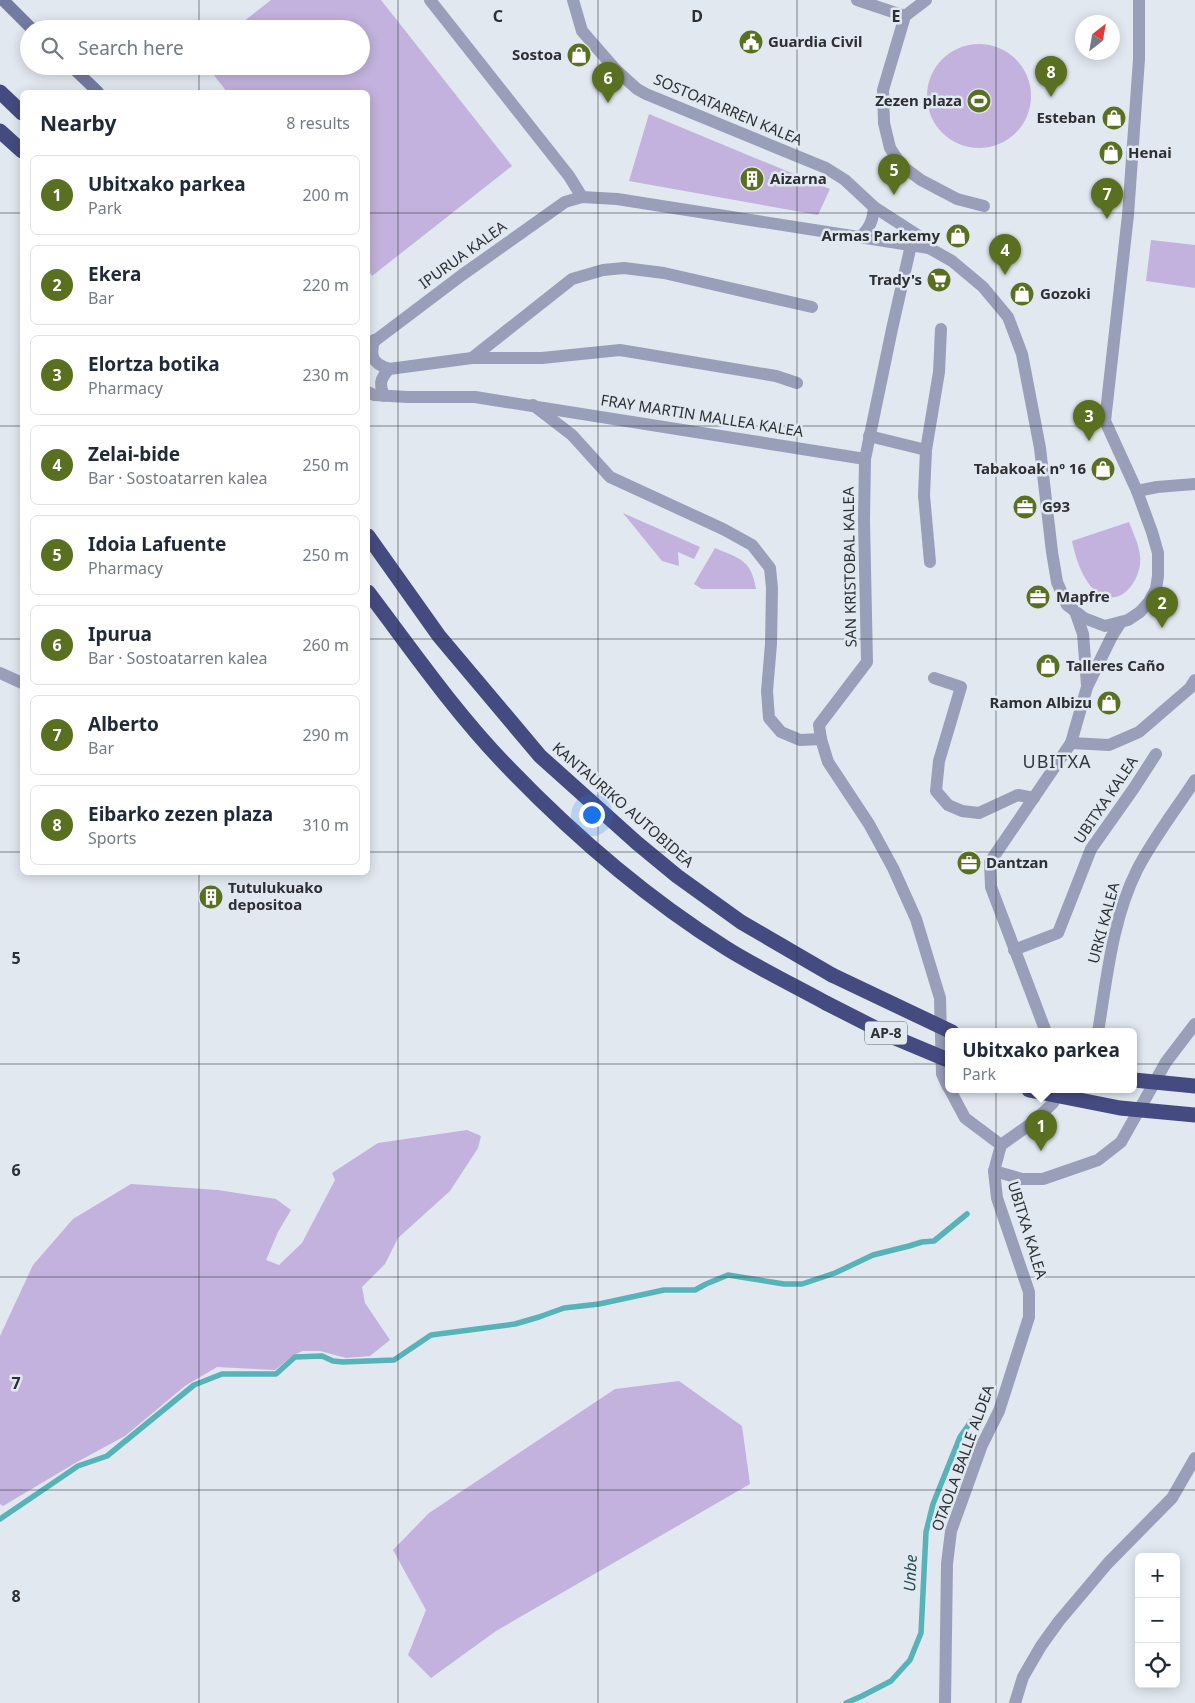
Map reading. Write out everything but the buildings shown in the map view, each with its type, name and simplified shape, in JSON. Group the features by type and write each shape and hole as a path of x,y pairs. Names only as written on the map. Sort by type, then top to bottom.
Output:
{"highway":[{"path":"0,92 20,110"},
{"path":"0,131 20,149"},
{"name":"KANTAURIKO AUTOBIDEA","path":"370,539 439,636 540,756 616,825 677,876 741,922 832,975 945,1029"},
{"name":"AP-8","path":"370,595 464,718 504,764 573,832 662,904 726,948 826,1003 893,1037 945,1059"},
{"path":"1137,1080 1195,1086"},
{"path":"1044,1093 1120,1108 1195,1115"}],"main road":[{"path":"3,0 23,20"},
{"path":"80,75 96,90"}],"street":[{"path":"430,0 568,176 582,197"},
{"name":"SOSTOATARREN KALEA","path":"573,0 582,30 616,70 637,89 826,168 845,180 874,207 919,236 929,248"},
{"path":"857,0 906,16"},
{"path":"926,0 906,16 883,90 884,123 890,148 902,166 921,180 956,199 984,206"},
{"path":"1075,611 1084,618 1105,626 1128,620 1140,612 1149,602 1156,589 1158,576 1158,553 1137,491 1105,421 1130,196 1139,59 1139,0"},
{"name":"SOSTOATARREN KALEA","path":"582,197 617,199 929,248 952,261 983,287 1008,317 1022,354 1038,438 1057,582 1067,605 1075,611"},
{"name":"IPURUA KALEA","path":"371,343 462,275 565,202 582,197"},
{"path":"860,237 872,222 874,207"},
{"name":"SAN KRISTOBAL KALEA","path":"911,245 865,459 864,520 867,662 819,725 821,740 828,762 869,824 893,868 916,919 940,998 942,1074 945,1080"},
{"path":"472,358 572,279 604,270 624,268 664,272 812,306"},
{"path":"930,562 924,495 926,450 939,372 941,330"},
{"path":"371,343 371,352 375,362 389,369 472,358 542,358 620,350 776,376 797,383"},
{"path":"384,396 380,386 381,380 389,369"},
{"name":"FRAY MARTIN MALLEA KALEA","path":"370,393 374,395 407,397 475,397 865,459"},
{"name":"FRAY MARTIN MALLEA KALEA","path":"533,405 572,435 610,478 722,529 752,545 770,568 772,588 771,644 767,691 769,718 781,732 800,740 821,740"},
{"path":"869,436 926,450"},
{"path":"1137,491 1157,487 1195,484"},
{"path":"1075,611 1083,634 1088,687"},
{"path":"1044,1028 991,887 990,862 1071,743 1088,687 1112,636 1121,622"},
{"path":"0,673 20,682"},
{"path":"934,678 961,687 939,761 936,791 948,805 962,811 979,813 1018,795 1034,798"},
{"name":"UBITXA KALEA","path":"1071,743 1109,745 1139,732 1190,688 1195,680"},
{"name":"UBITXA KALEA","path":"1014,950 1058,933 1091,849 1156,754"},
{"name":"URKI KALEA","path":"1099,1028 1108,970 1124,900 1138,869 1195,780"},
{"path":"994,1171 1022,1179 1043,1179 1098,1160 1121,1142 1166,1062 1195,1024"},
{"name":"SAN KRISTOBAL KALEA","path":"952,1093 965,1118 1001,1145"},
{"path":"1001,1145 1032,1123 1053,1103 1058,1093"},
{"name":"UBITXA KALEA","path":"1001,1145 994,1171 997,1198 1029,1292 1029,1317"},
{"name":"OTAOLA BALLE ALDEA","path":"945,1703 947,1564 952,1531 982,1445 998,1411 1029,1317"},
{"path":"1016,1703 1023,1677 1040,1646 1108,1563 1172,1498 1195,1458"}],"shaded area":[{"path":"271,0 381,0 512,166 372,276 370,273 370,90 225,90 214,75 370,75 370,20 245,20"},
{"name":"Zezen plaza","path":"979,44 999,48 1016,59 1027,76 1031,96 1027,116 1016,133 999,144 979,148 959,144 942,133 931,116 927,96 931,76 942,59 959,48"},
{"path":"649,114 830,189 818,215 629,181"},
{"path":"1151,240 1195,245 1195,288 1146,281"},
{"path":"623,513 700,547 694,559 678,552 679,566 662,561"},
{"path":"1129,522 1139,552 1140,564 1138,572 1135,580 1124,593 1117,597 1109,598 1095,591 1085,579 1078,564 1072,541"},
{"path":"715,548 743,561 751,571 756,589 702,589 694,584"},
{"path":"467,1130 481,1136 478,1148 450,1191 398,1238 385,1264 362,1287 365,1303 390,1340 370,1356 346,1358 320,1351 302,1351 275,1370 217,1367 185,1386 125,1436 3,1506 0,1504 0,1336 33,1265 73,1219 131,1184 218,1190 276,1199 291,1210 278,1232 266,1260 279,1265 302,1243 335,1180 332,1173 378,1143"},
{"path":"679,1381 742,1426 750,1484 496,1631 431,1678 408,1655 426,1610 393,1550 429,1513 615,1389"}],"waterway":[{"path":"0,1519 78,1466 107,1456 194,1385 222,1374 276,1374 295,1357 322,1356 333,1361 343,1362 394,1360 431,1335 515,1324 564,1308 599,1304 664,1290 695,1290 728,1275 784,1284 802,1284 835,1273 873,1255 922,1242 934,1241 967,1214"},
{"name":"Unbe","path":"846,1703 891,1681 910,1660 921,1633 926,1532 933,1504 960,1437 974,1417"}],"place":[{"name":"Guardia Civil","path":"751,42"},
{"name":"Sostoa","path":"579,55"},
{"name":"Eibarko zezen plaza","path":"1051,97"},
{"name":"Zezen plaza","path":"979,101"},
{"name":"Ipurua","path":"608,103"},
{"name":"Esteban","path":"1114,118"},
{"name":"Henai","path":"1111,153"},
{"name":"Aizarna","path":"752,179"},
{"name":"Idoia Lafuente","path":"894,195"},
{"name":"Alberto","path":"1107,219"},
{"name":"Armas Parkemy","path":"958,236"},
{"name":"Zelai-bide","path":"1005,275"},
{"name":"Trady's","path":"939,280"},
{"name":"Gozoki","path":"1022,294"},
{"name":"Elortza botika","path":"1089,441"},
{"name":"Tabakoak nº 16","path":"1103,469"},
{"name":"G93","path":"1025,507"},
{"name":"Mapfre","path":"1038,597"},
{"name":"Ekera","path":"1162,628"},
{"name":"Talleres Caño","path":"1048,666"},
{"name":"Ramon Albizu","path":"1109,703"},
{"name":"Dantzan","path":"969,863"},
{"name":"Tutulukuako depositoa","path":"211,897"},
{"name":"Ubitxako parkea","path":"1041,1151"}],"district":[{"name":"UBITXA","path":"1057,762"}]}
